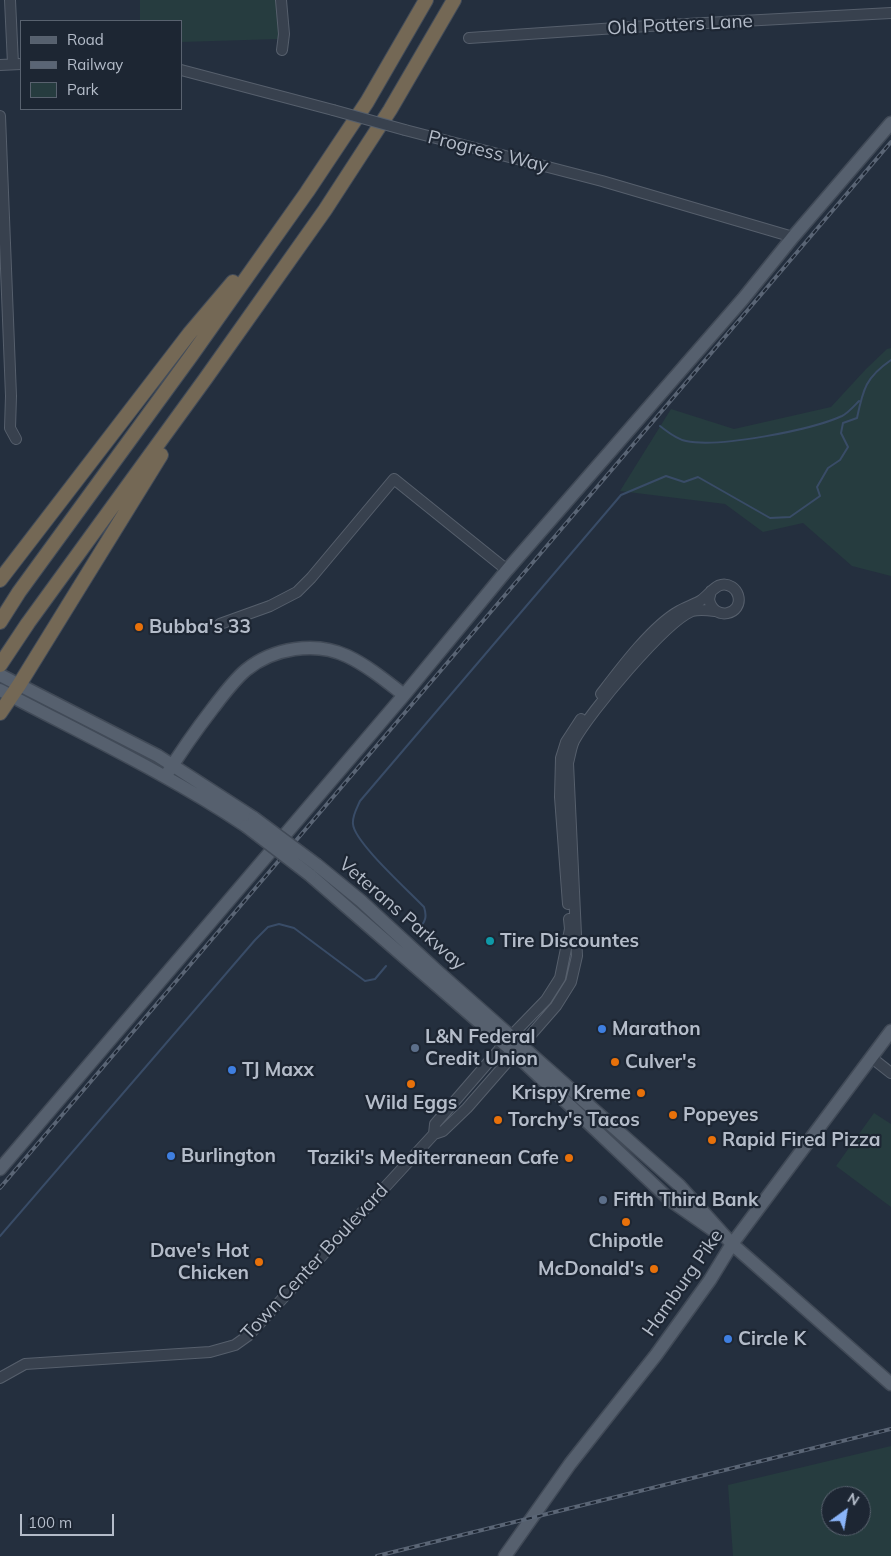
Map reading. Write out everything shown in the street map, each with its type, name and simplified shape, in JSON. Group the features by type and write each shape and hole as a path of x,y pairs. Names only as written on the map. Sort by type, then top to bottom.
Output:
{"highway":[{"path":"0,622 19,592 191,356 292,213 358,116 426,0"},
{"path":"0,665 325,210 382,123 454,0"},
{"path":"0,580 189,334 292,213"},
{"path":"0,713 10,689 230,344"}],"main road":[{"path":"0,1169 404,695 507,570 718,327 891,123"},
{"path":"165,777 183,747 217,703 246,670 278,652 305,647 346,655 372,670 404,695"},
{"name":"Veterans Parkway","path":"0,675 10,689 220,808 250,822"},
{"name":"Veterans Parkway","path":"10,689 127,740 172,765 314,870 513,1045 670,1200 732,1244 891,1384"},
{"name":"Hamburg Pike","path":"505,1556 570,1464 656,1355 710,1280 732,1244 891,1031"}],"street":[{"path":"0,65 17,64 10,0"},
{"path":"281,0 284,34 282,50"},
{"name":"Old Potters Lane","path":"469,38 891,13"},
{"name":"Progress Way","path":"182,70 602,181 793,237"},
{"path":"0,116 11,396 10,428 16,439"},
{"path":"220,624 270,606 297,592 312,578 394,479 507,570"},
{"path":"723,584 732,587 738,594 738,604 733,611 723,614 715,610 709,599 711,592 723,584"},
{"name":"Town Center Boulevard","path":"513,1045 560,978 570,929 560,797 562,758 566,742 618,671 665,619 699,601 711,592"},
{"name":"Town Center Boulevard","path":"0,1378 25,1364 210,1352 235,1345 249,1335 279,1304 434,1134 435,1124 513,1045 556,1006 571,982 577,956 568,763 573,743 586,722 670,624 692,611 715,610"},
{"path":"872,1058 891,1073"}],"green space":[{"path":"140,0 277,0 279,39 182,42 182,20 140,20"},
{"path":"891,348 891,576 852,566 803,523 763,532 725,504 620,491 671,409 734,429 831,407 866,369 887,349"},
{"path":"874,1113 891,1124 891,1207 836,1166"},
{"path":"891,1446 891,1556 733,1556 728,1485"}],"waterway":[{"path":"418,929 425,919 424,907 372,854 356,832 353,818 360,801 621,495 666,476 684,482 698,477 770,518 790,517 820,496 817,487 828,468 840,460 848,447 841,433 843,423 857,418 861,399 867,384 876,372 891,360"},
{"path":"660,426 675,437 686,441 701,443 742,440 788,432 828,421 844,415 859,401"},
{"path":"0,1236 268,927 279,924 294,928 365,981 375,979 386,966"}],"railway":[{"path":"0,1188 891,142"},
{"path":"377,1556 891,1429"}],"place":[{"name":"Bubba's 33","path":"139,627"},
{"name":"Tire Discountes","path":"490,941"},
{"name":"Marathon","path":"602,1029"},
{"name":"L&N Federal Credit Union","path":"415,1048"},
{"name":"Culver's","path":"615,1062"},
{"name":"TJ Maxx","path":"232,1070"},
{"name":"Wild Eggs","path":"411,1084"},
{"name":"Krispy Kreme","path":"641,1093"},
{"name":"Popeyes","path":"673,1115"},
{"name":"Torchy's Tacos","path":"498,1120"},
{"name":"Rapid Fired Pizza","path":"712,1140"},
{"name":"Burlington","path":"171,1156"},
{"name":"Taziki's Mediterranean Cafe","path":"569,1158"},
{"name":"Fifth Third Bank","path":"603,1200"},
{"name":"Chipotle","path":"626,1222"},
{"name":"Dave's Hot Chicken","path":"259,1262"},
{"name":"McDonald's","path":"654,1269"},
{"name":"Circle K","path":"728,1339"}]}
